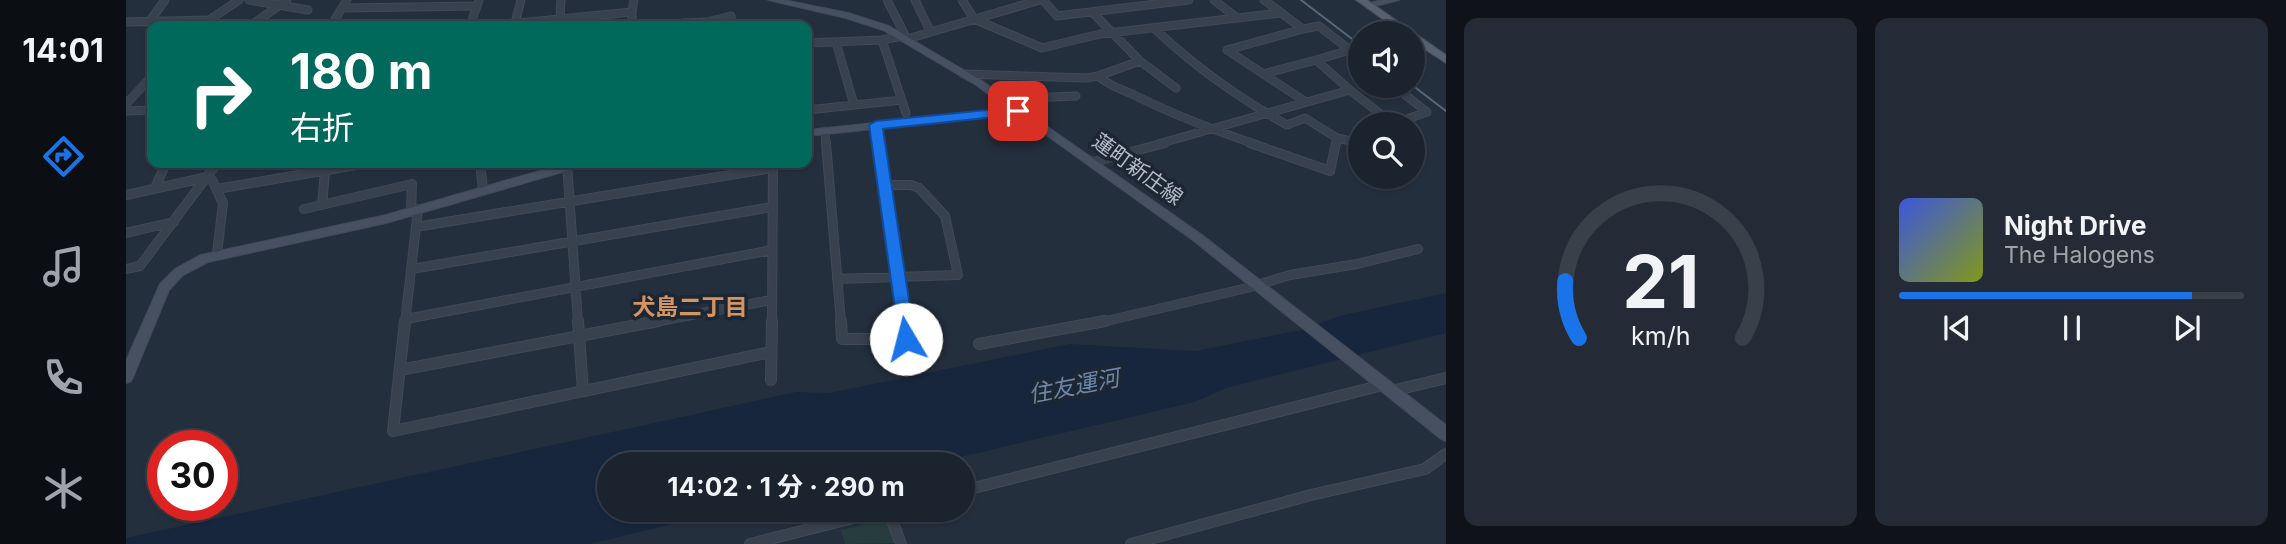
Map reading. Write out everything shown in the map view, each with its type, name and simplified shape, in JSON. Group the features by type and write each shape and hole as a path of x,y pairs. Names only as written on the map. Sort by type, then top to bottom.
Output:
{"main road":[{"name":"蓮町新庄線","path":"772,0 793,2 874,23 905,37 1002,99 1259,284 1446,434"},
{"path":"1364,2 1395,0"},
{"path":"1364,2 1391,21"},
{"path":"1425,46 1446,61"},
{"path":"812,132 1018,111"},
{"path":"126,377 164,287 180,272 217,254 415,210 557,168"}],"street":[{"path":"150,21 165,0"},
{"path":"178,21 208,20 240,0"},
{"path":"249,0 307,10"},
{"path":"257,21 287,0"},
{"path":"334,21 347,0"},
{"path":"516,21 521,0"},
{"path":"560,17 561,0"},
{"path":"632,21 634,0"},
{"path":"887,0 905,37"},
{"path":"915,0 930,31"},
{"path":"962,0 974,19 1042,48 1114,33 1281,13"},
{"path":"1004,0 1010,8"},
{"path":"812,43 905,37 1041,0 1057,16 1189,0"},
{"path":"1214,0 1237,18"},
{"path":"1264,0 1303,29"},
{"path":"342,8 478,3 472,21"},
{"path":"530,21 632,12"},
{"path":"1093,12 1140,61 1176,88"},
{"path":"711,21 731,16 731,21"},
{"path":"126,22 147,22"},
{"path":"1306,102 1227,50 1319,26 1348,48"},
{"path":"1155,29 1176,49 1264,112 1287,125 1306,118 1337,138 1348,141"},
{"path":"882,40 906,113"},
{"path":"836,42 854,105"},
{"path":"1263,74 1348,51"},
{"path":"1316,60 1348,88"},
{"path":"963,74 1086,78 1140,61"},
{"path":"1098,76 1109,86 1214,130 1330,171 1337,138"},
{"path":"126,104 147,81"},
{"path":"1093,162 1348,91"},
{"path":"1002,99 1076,96"},
{"path":"1360,98 1378,112"},
{"path":"1409,98 1427,112 1425,113"},
{"path":"812,109 902,100"},
{"path":"126,111 147,110"},
{"path":"825,131 842,339 906,339 876,125"},
{"path":"155,188 164,168"},
{"path":"126,269 140,266 214,168"},
{"path":"217,189 345,168"},
{"path":"480,168 482,190"},
{"path":"571,168 572,242 583,391"},
{"path":"416,227 755,168"},
{"path":"771,380 772,168"},
{"path":"322,205 326,172"},
{"path":"126,195 203,178 212,180 223,203 217,254"},
{"path":"304,209 412,184 416,227 393,432 771,352"},
{"path":"837,279 958,275 945,216 919,188 911,185 884,185"},
{"path":"412,269 772,207"},
{"path":"126,233 174,222"},
{"path":"979,344 1068,330 1290,275 1357,264 1418,249"},
{"path":"406,319 772,250"},
{"path":"400,370 771,300"},
{"path":"975,488 1382,384 1446,378"},
{"path":"1131,544 1311,495 1425,469 1446,454"},
{"path":"750,544 840,522"},
{"path":"893,522 901,544"}],"green space":[{"path":"873,522 886,522 895,543 845,544 841,530"}],"water":[{"name":"住友運河","path":"1446,293 1446,333 1226,388 1195,402 975,454 597,452 597,522 681,522 589,544 126,544 126,538 204,521 238,521 238,514 796,392 829,393 1070,344 1196,351 1301,330 1339,316"}],"tram line":[{"path":"1301,0 1348,36"},
{"path":"1425,95 1446,111"}],"district":[{"name":"犬島二丁目","path":"690,307"}],"route":[{"path":"906,339 876,125 1018,111"}]}
